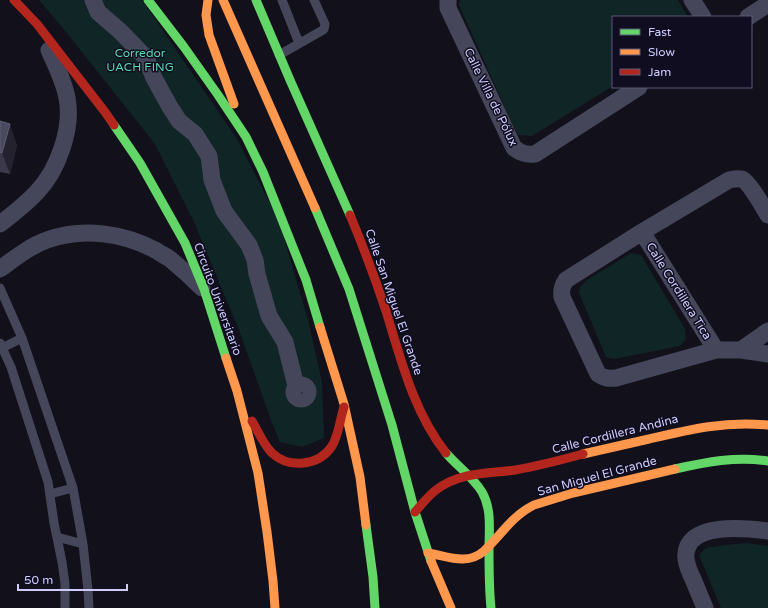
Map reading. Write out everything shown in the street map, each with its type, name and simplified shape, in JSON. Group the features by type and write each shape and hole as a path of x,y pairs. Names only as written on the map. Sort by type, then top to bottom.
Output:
{"street":[{"name":"Circuito Universitario","path":"14,0 37,24 105,112 140,163 185,243 204,290 237,391 258,473 267,532 275,608"},
{"path":"93,0 98,12 121,32 146,58 154,78 170,107 179,121 195,134 209,156 212,180 224,211 249,245 269,316 285,342 296,386"},
{"path":"148,0 188,53 246,137"},
{"path":"208,0 206,24 210,40 246,137 268,186 306,280 344,404 360,477 373,577 375,608"},
{"path":"223,0 349,289 392,425 415,512 428,553 451,608"},
{"name":"Calle San Miguel El Grande","path":"256,0 278,55 317,139 354,225 381,294 406,376 422,416 440,445 469,475 485,499 489,512 490,526 491,608"},
{"name":"Calle Villa de Pólux","path":"448,0 448,8 514,148 520,153 535,154 638,88"},
{"path":"692,0 702,16"},
{"path":"750,16 768,4"},
{"path":"0,224 37,192 48,178 63,147 67,128 68,100 65,88 61,75 37,24"},
{"name":"Calle Cordillera Tica","path":"768,215 747,183 742,179 736,178 729,180 566,280 562,285 561,291 562,297 598,374 609,379 716,350 741,350 768,354"},
{"name":"Calle Cordillera Tica","path":"642,232 716,350"},
{"path":"0,269 33,246 46,240 73,233 111,235 133,240 150,247 169,259 204,290"},
{"path":"741,350 768,331"},
{"path":"237,391 263,442 272,453 287,462 299,464 309,463 319,458 332,446 344,404"},
{"name":"Calle Cordillera Andina","path":"469,475 515,470 689,429 712,425 741,423 768,425"},
{"name":"San Miguel El Grande","path":"428,553 455,558 472,558 479,555 490,546 512,520 522,512 534,505 564,496 657,472 704,462 732,458 750,458 768,461"},
{"path":"415,512 437,489 456,479 469,475"},
{"path":"706,608 686,559 687,547 692,539 698,535 713,530 728,528 746,528 768,531"}],"lane":[{"path":"282,0 299,43"},
{"path":"278,55 324,29 325,24 314,0"},
{"path":"0,288 22,338 74,488 83,544 89,608"},
{"path":"22,338 1,346 11,367 50,494 65,584 65,608"},
{"path":"50,494 74,488"},
{"path":"57,537 83,544"}],"green space":[{"name":"Corredor UACH FING","path":"39,0 142,0 237,139 279,221 308,320 322,382 324,438 302,447 280,442 239,330 194,222 155,144"},
{"path":"460,0 678,0 687,16 612,16 612,87 532,136 518,135 459,5"},
{"path":"631,253 641,255 685,329 686,339 680,346 614,359 606,357 579,293 580,287 587,280"},
{"path":"747,543 768,546 768,608 721,608 699,555 706,548"}],"building":[{"path":"0,121 10,124 2,153 0,152"}],"traffic: fast":[{"path":"148,0 184,47 246,137 263,172 306,280 320,327"},
{"path":"256,0 350,215"},
{"path":"114,125 140,163 185,243 204,289 226,358"},
{"path":"315,208 349,289 392,425 415,512 431,561"},
{"path":"446,453 470,476 482,492 487,505 489,512 489,579 491,608"},
{"path":"675,469 733,459 768,461"},
{"path":"366,525 373,577 375,608"}],"traffic: slow":[{"path":"208,0 206,15 209,35 234,104"},
{"path":"223,0 315,208"},
{"path":"320,327 344,404 360,477 366,525"},
{"path":"226,358 237,391 258,473 267,532 275,608"},
{"path":"583,454 679,432 708,427 737,424 768,425"},
{"path":"428,553 457,559 477,556 484,551 513,520 534,505 573,493 675,469"},
{"path":"431,561 451,608"}],"traffic: jam":[{"path":"14,0 37,24 114,125"},
{"path":"350,215 378,286 403,367 417,403 425,421 446,453"},
{"path":"252,421 263,442 272,453 287,461 304,463 320,458 332,446 338,432 344,407"},
{"path":"415,512 433,492 454,480 474,475 515,470 583,454"}]}
